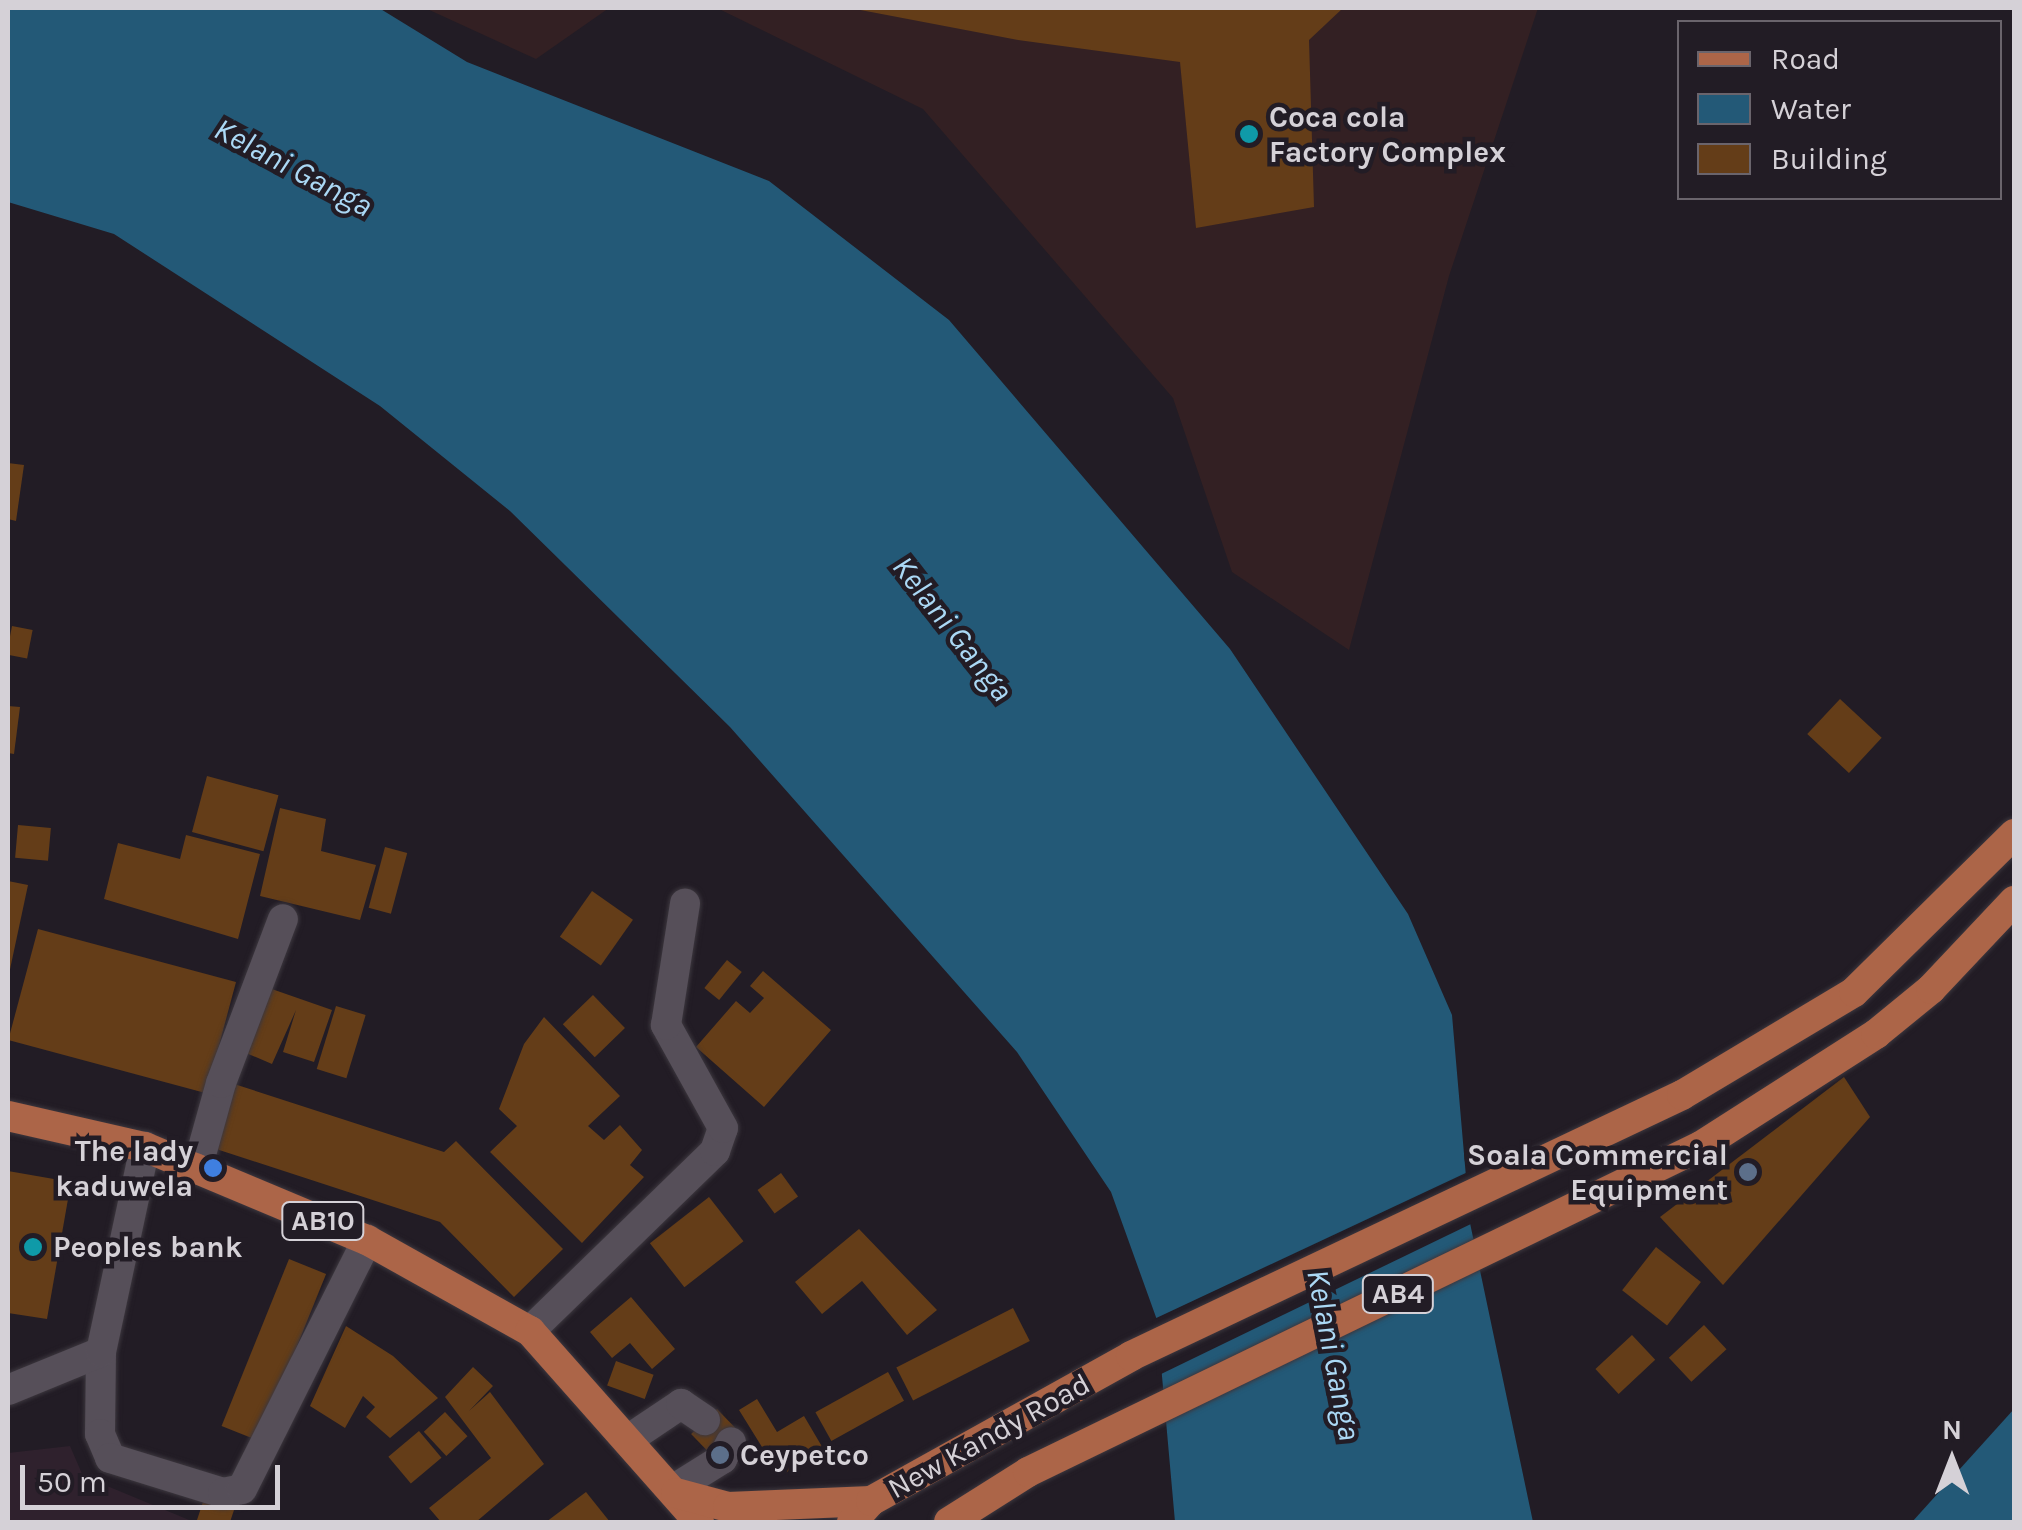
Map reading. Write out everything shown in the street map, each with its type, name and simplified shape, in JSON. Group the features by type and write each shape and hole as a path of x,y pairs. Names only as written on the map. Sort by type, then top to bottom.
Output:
{"main road":[{"name":"New Kandy Road","path":"862,1512 1131,1356 1613,1129 1854,992 2014,834"},
{"name":"AB4","path":"1028,1472 1644,1177 1837,1064 1931,988 2014,901"},
{"name":"AB10","path":"8,1116 145,1147 197,1168 367,1240 530,1331 699,1522"},
{"name":"New Kandy Road","path":"948,1522 1028,1472"},
{"path":"988,1522 1028,1472"},
{"path":"675,1491 728,1507 862,1512"}],"street":[{"path":"530,1331 714,1151 722,1128 666,1026 684,903"},
{"path":"197,1168 221,1082 283,919"},
{"path":"145,1147 102,1352 100,1434 110,1458 223,1493 242,1490 367,1240"},
{"path":"8,1390 102,1352"},
{"path":"629,1439 681,1404 705,1420"},
{"path":"675,1491 722,1460 731,1442"}],"shaded area":[{"path":"425,8 609,8 536,59"},
{"path":"717,8 1538,8 1449,276 1349,650 1232,572 1173,398 923,109"},
{"path":"70,1446 83,1476 194,1522 8,1522 8,1453"}],"water":[{"name":"Kelani Ganga","path":"8,8 379,8 467,62 769,181 949,320 1230,649 1408,914 1452,1015 1470,1223 1533,1522 1175,1522 1157,1320 1111,1192 1017,1052 730,727 510,511 380,406 114,234 8,202"},
{"path":"2014,1409 2014,1522 1912,1522"}],"pier":[{"path":"1470,1171 1475,1222 1157,1376 1152,1320"}],"building":[{"name":"Coca cola Factory Complex","path":"850,8 1343,8 1309,40 1314,207 1196,228 1180,62 1018,40"},
{"path":"8,463 24,465 16,521 8,519"},
{"path":"12,626 33,630 27,658 8,655"},
{"path":"1840,699 1882,738 1849,773 1807,734"},
{"path":"8,706 20,707 14,754 8,753"},
{"path":"207,776 278,795 263,851 192,832"},
{"path":"280,808 326,819 321,851 376,865 360,920 260,896"},
{"path":"18,825 51,828 48,861 15,858"},
{"path":"186,835 260,854 238,939 104,899 118,843 180,859"},
{"path":"385,847 407,853 391,914 369,908"},
{"path":"8,881 28,885 9,974 8,974"},
{"path":"592,891 633,920 601,966 560,937"},
{"path":"38,929 236,982 206,1093 8,1040"},
{"path":"727,960 742,972 719,1000 704,988"},
{"path":"763,971 831,1030 764,1107 696,1047 736,1001 750,1013 764,998 750,986"},
{"path":"266,987 332,1010 314,1062 283,1052 296,1010 272,1064 239,1050"},
{"path":"593,995 625,1028 595,1057 563,1024"},
{"path":"336,1006 366,1015 346,1078 317,1069"},
{"path":"544,1017 620,1096 588,1126 604,1140 620,1125 642,1150 630,1165 644,1177 582,1243 490,1152 517,1126 499,1109 524,1044"},
{"path":"1844,1077 1870,1117 1723,1285 1660,1217"},
{"path":"231,1083 444,1152 456,1141 563,1249 514,1297 440,1222 210,1147"},
{"name":"Peoples bank","path":"8,1171 71,1182 47,1319 8,1313"},
{"path":"781,1173 798,1196 775,1214 758,1190"},
{"path":"709,1197 743,1241 684,1287 650,1243"},
{"path":"859,1229 937,1310 907,1335 862,1281 822,1314 795,1282"},
{"path":"1656,1247 1701,1282 1667,1325 1622,1290"},
{"path":"289,1259 326,1274 259,1441 222,1426"},
{"path":"631,1297 675,1349 652,1369 630,1343 612,1358 590,1332"},
{"path":"1013,1308 1030,1341 913,1400 896,1367"},
{"path":"1704,1325 1727,1349 1691,1382 1669,1358"},
{"path":"346,1326 393,1356 438,1398 390,1438 366,1417 375,1407 363,1396 345,1428 310,1406"},
{"path":"1632,1335 1655,1360 1619,1394 1595,1369"},
{"path":"616,1361 654,1375 645,1399 607,1385"},
{"path":"473,1367 493,1386 469,1411 490,1392 544,1464 476,1522 441,1522 429,1508 491,1458 445,1397"},
{"path":"888,1372 904,1401 831,1441 815,1412"},
{"path":"757,1399 777,1432 804,1416 824,1450 780,1476 739,1410"},
{"path":"717,1409 740,1433 714,1458 691,1434"},
{"path":"445,1412 468,1436 446,1456 424,1432"},
{"path":"419,1431 441,1458 411,1484 388,1457"},
{"path":"586,1492 610,1522 546,1522"},
{"path":"204,1499 234,1510 230,1522 197,1520"}],"place":[{"name":"Coca cola Factory Complex","path":"1249,134"},
{"name":"The lady kaduwela","path":"213,1168"},
{"name":"Soala Commercial Equipment","path":"1748,1172"},
{"name":"Peoples bank","path":"33,1247"},
{"name":"Ceypetco","path":"720,1455"}]}
